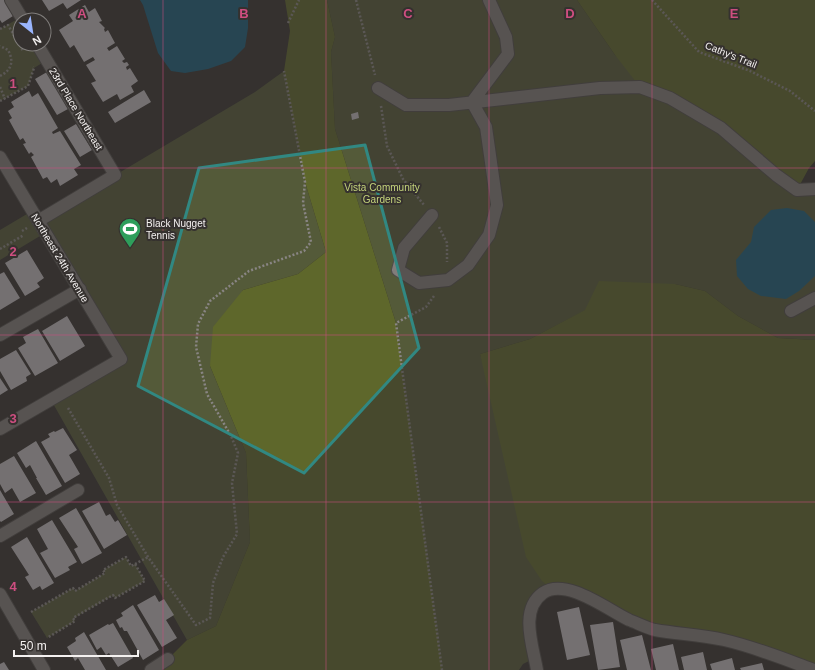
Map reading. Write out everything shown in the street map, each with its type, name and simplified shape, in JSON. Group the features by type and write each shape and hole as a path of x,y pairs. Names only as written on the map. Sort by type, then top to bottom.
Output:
{"street":[{"path":"11,0 18,12"},
{"path":"472,102 508,54 506,37 489,0"},
{"name":"23rd Place Northeast","path":"38,221 115,175 42,52"},
{"path":"378,88 406,105 449,105 600,88 640,86 670,98 721,128 776,175 797,190 815,189"},
{"path":"432,215 404,248 398,270 419,283 448,280 468,265 489,235 498,205 486,127 472,102"},
{"name":"Northeast 24th Avenue","path":"0,157 121,359 0,429"},
{"path":"0,335 80,290"},
{"path":"791,311 815,298"},
{"path":"0,536 78,490"},
{"path":"537,670 529,617 531,608 536,599 544,592 562,588 592,599 628,620 653,629 725,640 757,649 814,670"},
{"path":"0,594 44,670"},
{"path":"151,670 168,659"}],"path":[{"path":"288,22 298,0"},
{"path":"356,0 378,88 387,146 403,179 432,215 447,243 448,280 426,306 396,323 442,670"},
{"name":"Cathy's Trail","path":"652,0 699,52 750,71 790,91 815,111"},
{"path":"0,29 8,25 26,56"},
{"path":"0,46 8,50 12,60 10,69 0,76"},
{"path":"0,102 28,86 34,68 30,62"},
{"path":"68,408 109,478 117,505 148,557 196,624 210,618 213,583 223,557 237,534 232,483 238,453 231,436 208,394 196,347 198,324 210,301 249,271 304,250 311,242 302,203 305,182 284,71"},
{"path":"0,87 5,99"},
{"path":"0,249 24,235"},
{"path":"30,612 73,588 75,591 105,573 103,570 126,557 131,566 148,557"},
{"path":"47,638 75,621 73,618 86,610 113,595 114,598 145,581 135,564"}],"highlighted area":[{"path":"365,145 419,348 304,473 138,386 199,168"}],"green space":[{"path":"285,0 327,0 335,37 331,52 335,129 396,323 442,670 151,670 168,659 187,640 216,626 250,542 246,453 210,366 213,327 243,290 298,274 326,252 305,182 284,71 290,31"},
{"name":"Vista Community Gardens","path":"327,0 577,0 615,55 670,98 776,175 815,189 815,340 778,338 738,316 705,291 675,284 586,310 530,339 480,354 552,589 531,607 535,658 523,664 519,670 441,670 396,323 335,129 331,52 335,37"},
{"path":"577,0 815,0 815,161 809,168 797,190 721,128 640,87 615,55"},
{"path":"12,22 12,52 42,52 47,60 34,68 28,86 0,101 0,29"},
{"path":"284,71 305,182 326,252 298,274 243,290 210,366 246,453 250,542 216,626 187,640 51,400 120,359 45,233 0,260 0,230 32,211 38,221 255,92"},
{"path":"599,281 675,284 705,291 738,316 778,338 815,340 815,670 757,649 653,629 592,599 552,589 542,581 526,557 480,354 530,339 585,310"},
{"path":"126,557 131,566 135,564 145,581 115,598 112,596 74,618 75,621 47,638 31,612 73,588 75,591 105,573 103,570"}],"water":[{"path":"140,0 248,0 248,28 245,47 231,61 208,69 185,73 171,71 158,53 143,5"},
{"path":"787,208 804,211 815,222 815,276 799,291 786,299 761,296 748,289 737,276 736,260 751,242 754,227 771,210"}],"building":[{"path":"0,0 4,0 12,17 2,23 0,20"},
{"path":"42,0 81,0 67,9 63,3 49,11"},
{"path":"85,5 89,12 95,8 102,21 99,22 105,28 105,32 108,30 115,43 107,48 109,51 117,46 125,59 122,61 124,63 127,62 129,65 126,67 127,70 130,68 138,81 131,86 134,92 120,100 117,94 103,102 91,83 96,81 86,65 95,60 93,57 84,62 74,45 70,48 59,30 73,21 69,15"},
{"path":"47,72 68,109 57,115 35,79"},
{"path":"144,90 151,102 115,123 108,112"},
{"path":"29,91 32,97 38,93 58,128 52,132 53,134 60,131 81,165 74,169 78,175 60,186 57,179 51,183 47,177 43,179 31,157 34,155 31,152 29,154 23,144 26,143 23,138 20,140 9,120 12,118 8,111 14,107 11,102"},
{"path":"358,112 359,118 352,120 351,114"},
{"path":"76,124 92,150 80,157 64,131"},
{"path":"27,250 44,278 37,283 40,287 25,296 5,263"},
{"path":"4,272 20,298 0,310 0,274"},
{"path":"67,316 85,346 60,361 42,331"},
{"path":"38,329 58,363 35,376 18,348 26,343 23,337"},
{"path":"16,350 31,374 26,377 27,381 11,390 0,371 0,359"},
{"path":"0,378 8,390 0,395"},
{"path":"63,428 77,450 69,455 80,474 65,483 41,442 50,437 48,434"},
{"path":"36,441 62,486 46,495 30,465 26,468 17,453"},
{"path":"14,456 36,493 20,502 12,488 5,493 0,484 0,464"},
{"path":"0,490 14,514 1,522 0,521"},
{"path":"99,502 106,516 110,514 115,522 118,520 127,535 104,549 82,511"},
{"path":"76,508 102,553 82,564 74,549 78,547 59,518"},
{"path":"52,520 77,562 68,567 70,570 55,578 40,553 48,549 37,529"},
{"path":"27,537 54,583 42,590 40,586 33,590 25,577 29,575 11,547"},
{"path":"155,595 159,602 164,599 174,615 166,620 177,638 162,647 137,605"},
{"path":"133,605 159,650 143,660 127,631 124,631 122,627 120,628 116,620 123,616 121,613"},
{"path":"579,607 590,655 567,660 557,612"},
{"path":"613,622 620,667 598,670 590,625"},
{"path":"113,623 133,658 118,667 109,653 106,655 101,647 97,650 89,635 108,624"},
{"path":"84,632 106,670 85,670 78,658 75,661 67,647 76,641 75,638"},
{"path":"642,635 651,670 627,670 620,640"},
{"path":"673,644 679,670 656,670 651,649"},
{"path":"703,652 707,670 684,670 681,657"},
{"path":"732,658 735,670 712,670 710,664"},
{"path":"4,662 9,670 0,670 0,664"},
{"path":"762,663 764,670 741,670 740,668"}],"place":[{"name":"Black Nugget Tennis","path":"130,248"}]}
